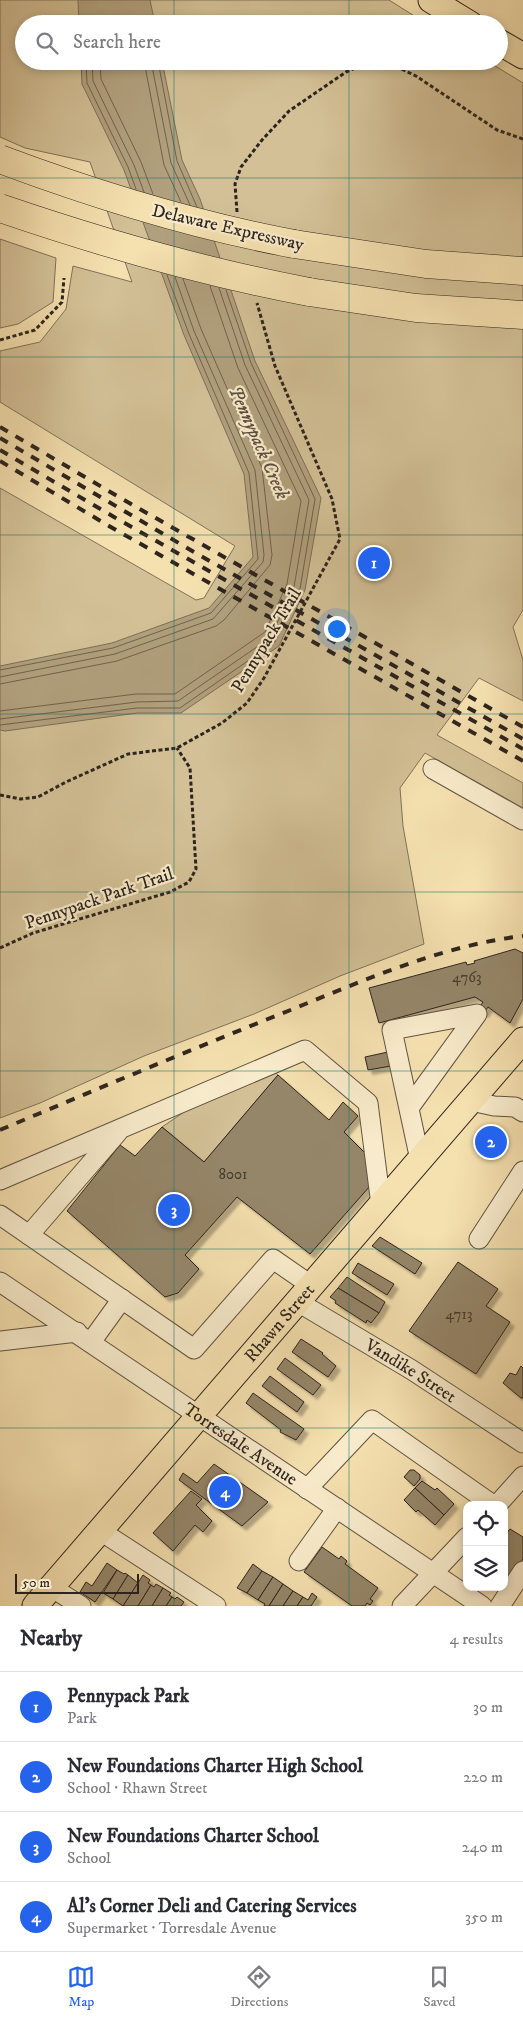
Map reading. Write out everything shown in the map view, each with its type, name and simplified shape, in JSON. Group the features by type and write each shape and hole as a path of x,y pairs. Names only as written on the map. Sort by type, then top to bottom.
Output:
{"highway":[{"name":"Delaware Expressway","path":"0,159 58,181 139,206 251,236 426,264 523,271"},
{"path":"0,208 114,246 247,281 416,308 523,315"}],"main road":[{"path":"432,0 456,15"},
{"path":"508,47 523,55"},
{"name":"Rhawn Street","path":"35,1606 523,1040"}],"street":[{"path":"433,769 523,820"},
{"path":"409,1108 478,1014 392,1030 420,1160"},
{"path":"0,1180 305,1050 368,1103 381,1205"},
{"path":"471,1101 494,1106 516,1107 523,1112"},
{"path":"29,1235 122,1128"},
{"path":"479,1239 523,1171"},
{"path":"0,1215 122,1299 84,1337 0,1341"},
{"name":"Vandike Street","path":"122,1299 194,1349 273,1259 305,1294 412,1370 523,1443"},
{"name":"Torresdale Avenue","path":"0,1282 482,1606"},
{"path":"307,1489 372,1420 489,1501"},
{"path":"499,1501 523,1476"},
{"path":"299,1561 337,1508"},
{"path":"99,1530 216,1606"},
{"path":"402,1606 463,1541"},
{"path":"500,1606 523,1571"},
{"path":"51,1587 81,1606"}],"path":[{"path":"0,340 35,330 62,302 64,278"},
{"name":"Pennypack Trail","path":"0,795 20,800 38,797 128,754 176,748 222,723 247,703 264,678 340,539"},
{"name":"Pennypack Park Trail","path":"0,948 33,934 170,892 189,882 196,870 190,768 176,748"}],"shaded area":[{"path":"0,0 389,0 413,15 15,15 15,70 502,70 523,83 523,610 513,627 523,660 523,701 479,678 437,735 523,783 523,808 425,753 400,788 403,826 424,944 340,976 254,1014 144,1056 40,1103 0,1118 0,488 196,600 204,598 235,546 0,402 0,351 40,342 66,309 73,266 132,282 90,162 25,148 0,137"},
{"path":"0,239 56,258 53,302 18,324 0,328"},
{"path":"266,1064 278,1075 204,1162 162,1127 237,1076"}],"water":[{"path":"78,0 150,0 153,15 79,15"},
{"name":"Pennypack Creek","path":"81,70 164,70 182,160 200,199 255,361 321,498 305,590 279,646 181,713 137,713 5,731 0,730 0,666 112,643 209,608 253,557 244,474 184,335 124,170 82,84"}],"building":[{"path":"515,949 523,953 523,999 510,1023 488,1007 484,1013 478,1009 483,1002 475,997 379,1023 369,988 466,962 467,965 475,963 474,961"},
{"path":"388,1052 391,1066 368,1070 365,1057"},
{"path":"278,1075 329,1120 343,1102 358,1116 344,1132 365,1153 370,1186 310,1254 237,1197 185,1255 199,1269 178,1293 165,1297 67,1211 120,1145 135,1156 162,1127 204,1162"},
{"path":"380,1237 422,1263 415,1274 372,1246"},
{"path":"458,1262 498,1289 486,1306 510,1322 476,1374 409,1331"},
{"path":"358,1263 394,1284 387,1295 352,1273"},
{"path":"347,1277 385,1302 379,1313 338,1288"},
{"path":"338,1288 379,1313 371,1323 367,1320 366,1323 335,1303 336,1301 330,1297"},
{"path":"301,1339 323,1353 336,1366 328,1377 292,1352"},
{"path":"285,1358 321,1385 313,1395 277,1369"},
{"path":"521,1366 523,1368 523,1398 503,1383 510,1373 516,1375"},
{"path":"270,1376 304,1402 297,1412 262,1386"},
{"path":"253,1393 304,1429 296,1440 280,1432 281,1430 246,1403"},
{"path":"214,1464 268,1502 242,1526 179,1480 183,1473 197,1483"},
{"path":"410,1470 414,1470 420,1475 420,1479 414,1486 404,1477"},
{"path":"422,1481 435,1490 437,1488 454,1504 444,1515 415,1488"},
{"path":"415,1488 444,1515 435,1525 418,1510 416,1512 404,1500"},
{"path":"191,1491 202,1499 196,1505 212,1521 203,1532 195,1525 173,1551 153,1533"},
{"path":"510,1529 523,1537 523,1559 508,1576 508,1546 508,1531"},
{"path":"322,1547 339,1559 341,1556 347,1561 345,1564 378,1588 370,1599 373,1601 370,1605 367,1603 365,1606 352,1606 304,1572"},
{"path":"107,1563 117,1570 95,1602 80,1592 86,1582 92,1586"},
{"path":"253,1564 262,1571 247,1593 237,1588"},
{"path":"117,1570 128,1575 113,1599 103,1593"},
{"path":"262,1571 273,1577 258,1600 247,1593"},
{"path":"128,1575 138,1583 123,1606 113,1599"},
{"path":"143,1575 150,1580 148,1583 151,1585 138,1606 123,1606"},
{"path":"273,1577 283,1584 269,1606 264,1606 265,1604 258,1600"},
{"path":"156,1584 163,1588 152,1606 138,1606 151,1585 154,1587"},
{"path":"283,1584 293,1591 283,1606 269,1606"},
{"path":"163,1588 171,1593 169,1595 172,1597 166,1606 152,1606"},
{"path":"293,1591 303,1597 297,1606 283,1606"},
{"path":"312,1593 317,1597 311,1606 297,1606 303,1597 308,1600"},
{"path":"172,1597 175,1599 177,1597 184,1602 181,1606 166,1606"}],"railway":[{"path":"0,427 124,500 523,727"},
{"path":"0,438 194,552 523,739"},
{"path":"0,450 114,517 523,749"},
{"path":"0,461 109,526 523,761"},
{"path":"0,1130 377,975 464,947 493,940 523,936"}],"place":[{"name":"Pennypack Park","path":"374,563"},
{"name":"New Foundations Charter High School","path":"491,1142"},
{"name":"New Foundations Charter School","path":"174,1210"},
{"name":"Al's Corner Deli and Catering Services","path":"225,1492"}]}
